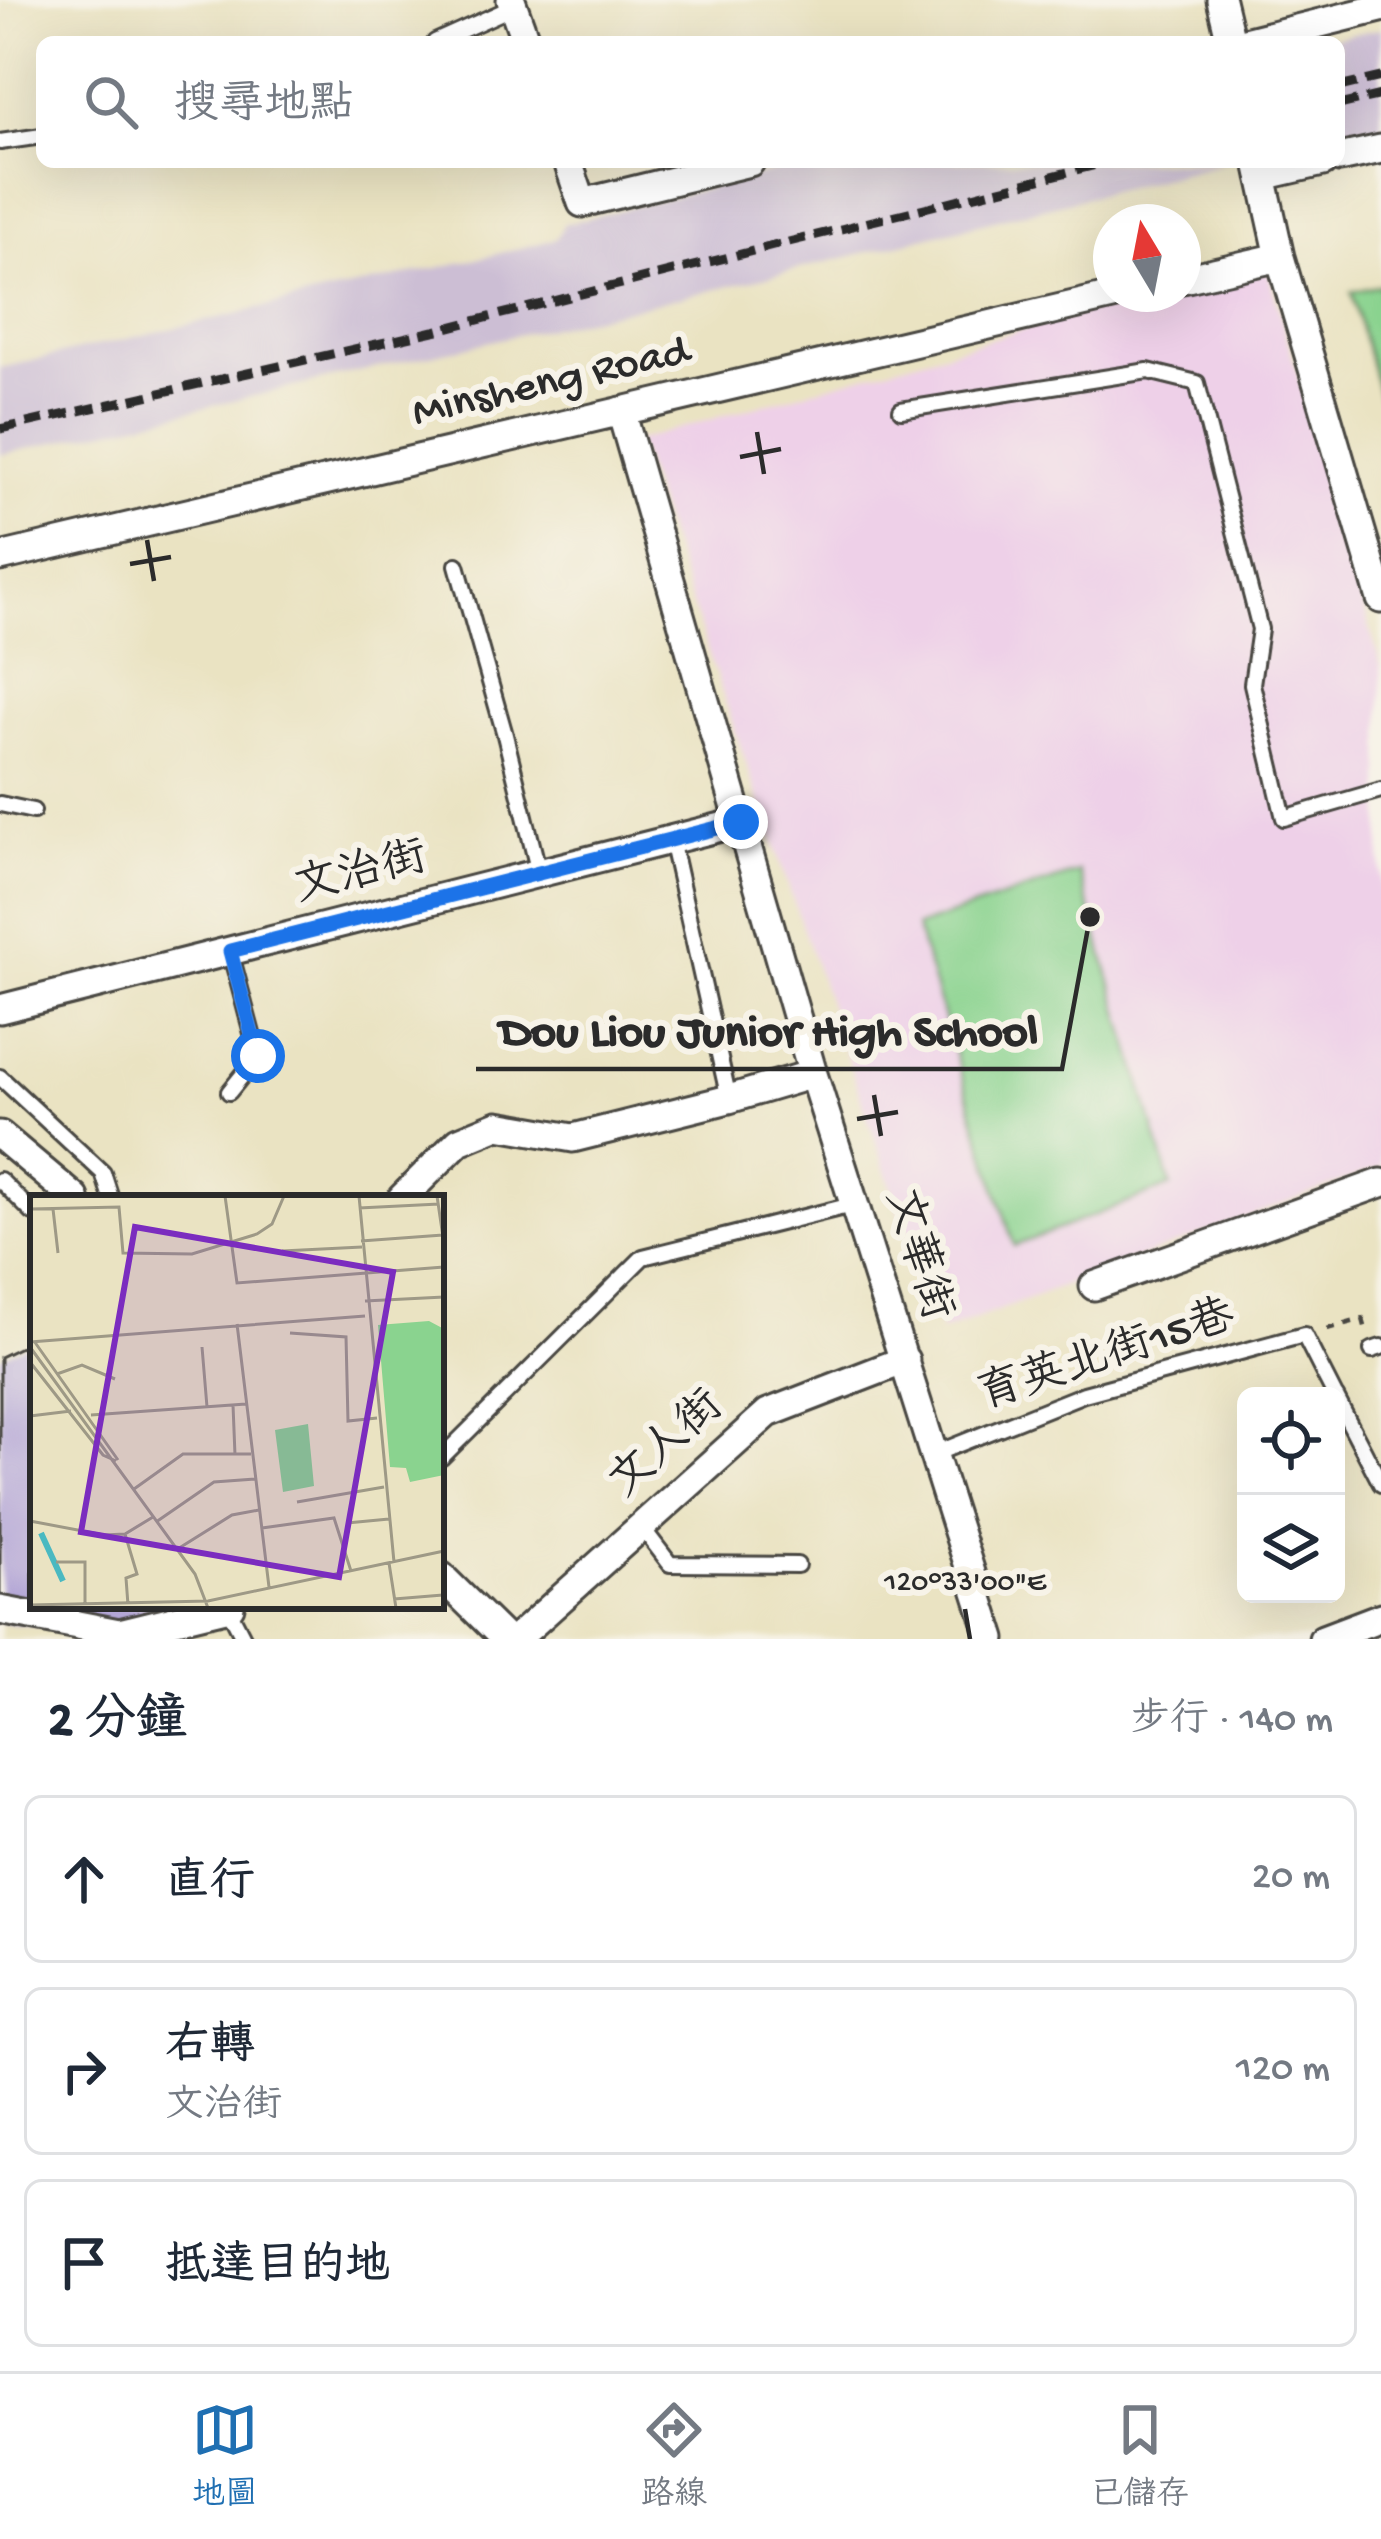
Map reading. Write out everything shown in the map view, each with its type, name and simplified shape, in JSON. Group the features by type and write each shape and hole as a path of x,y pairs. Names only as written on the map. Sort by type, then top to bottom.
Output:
{"street":[{"path":"1222,0 1231,36"},
{"path":"516,2 524,36"},
{"path":"1268,36 1381,8"},
{"path":"1345,157 1381,149"},
{"path":"570,168 582,202 725,168"},
{"path":"1261,169 1280,257 1381,598"},
{"path":"1201,276 1280,257"},
{"name":"Minsheng Road","path":"0,556 1093,301"},
{"name":"文華街","path":"621,411 813,1075 992,1639"},
{"name":"文治街","path":"0,1009 741,822"},
{"path":"405,1195 459,1141 498,1125 573,1138 813,1075"},
{"path":"6,1142 70,1195"},
{"path":"1094,1286 1381,1183"},
{"name":"文人街","path":"516,1639 768,1413 905,1360"},
{"path":"444,1579 505,1639"},
{"path":"0,1610 119,1633 221,1609"},
{"path":"1323,1639 1381,1616"}],"lane":[{"path":"447,36 516,2"},
{"path":"0,142 36,137"},
{"path":"901,410 1148,371 1197,382 1260,628 1252,684 1284,818 1381,790"},
{"path":"457,565 506,735 538,874"},
{"path":"0,804 33,811"},
{"path":"671,840 729,1099"},
{"path":"229,1092 258,1056 230,951"},
{"path":"0,1078 103,1173 110,1195"},
{"path":"0,1180 30,1210"},
{"path":"444,1455 644,1257 856,1204"},
{"path":"1304,1335 1331,1387"},
{"name":"育英北街15巷","path":"934,1454 1084,1394 1304,1335"},
{"path":"1345,1414 1381,1484"},
{"path":"641,1526 670,1564 797,1565"},
{"path":"230,1609 244,1639"}],"path":[{"path":"1304,1335 1363,1319 1377,1349"}],"shaded area":[{"path":"1381,28 1381,128 1345,136 1345,36"},
{"path":"789,168 1202,168 763,278 0,455 0,368 556,239 564,224"},
{"path":"1265,260 1381,667 1381,1167 941,1332 636,441 1093,309 1201,312 1201,278"}],"green space":[{"path":"1381,285 1381,403 1351,292"},
{"path":"1079,872 1171,1186 1014,1246 916,927"}],"building":[{"path":"30,1342 30,1609 205,1609 133,1629 0,1623 0,1357"}],"railway":[{"path":"1345,86 1381,77"},
{"path":"1345,104 1381,95"},
{"path":"0,429 434,331 1084,168"}],"place":[{"name":"Dou Liou Junior High School","path":"1090,917"}],"route":[{"path":"258,1056 230,951 741,822"}]}
